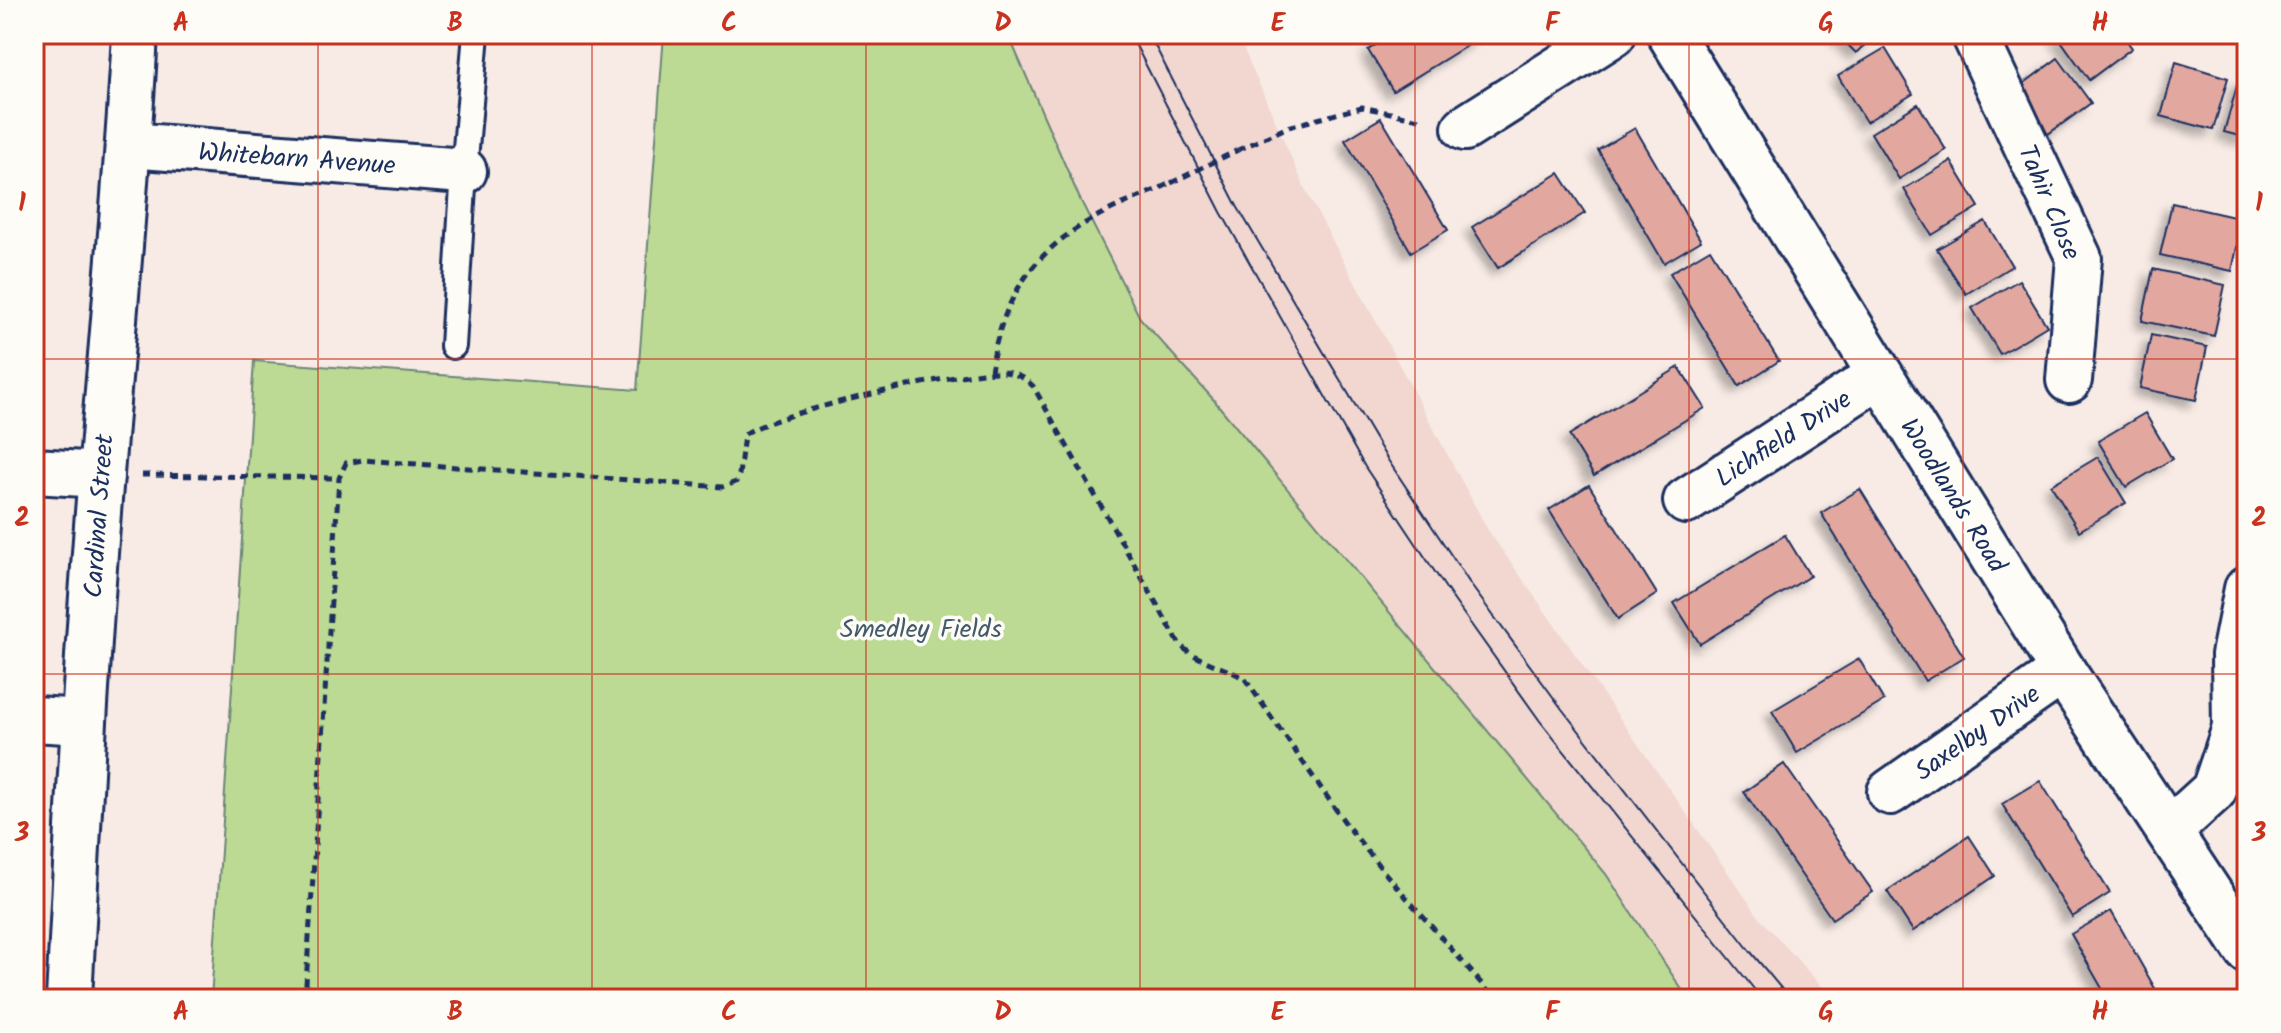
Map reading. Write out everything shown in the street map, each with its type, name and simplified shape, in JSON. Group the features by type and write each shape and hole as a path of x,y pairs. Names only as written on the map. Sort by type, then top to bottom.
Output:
{"street":[{"name":"Cardinal Street","path":"69,999 53,950 83,722 135,34"},
{"path":"1465,128 1613,34"},
{"name":"Woodlands Road","path":"1670,34 2063,671 2247,950"},
{"name":"Tahir Close","path":"1974,34 2079,258 2069,380"},
{"name":"Whitebarn Avenue","path":"129,145 464,171"},
{"name":"Lichfield Drive","path":"1686,501 1880,375"},
{"path":"34,471 101,475"},
{"path":"2170,830 2214,790 2235,728 2234,655 2247,589"},
{"name":"Saxelby Drive","path":"1890,792 2063,671"},
{"path":"34,719 83,722"}],"lane":[{"path":"453,346 476,34"}],"path":[{"path":"991,372 995,346 1016,289 1048,249 1083,224 1288,127 1362,107 1465,128"},
{"path":"305,999 339,478 346,463 363,460 730,486 739,475 744,435 758,426 863,397 991,372 1015,374 1033,386 1180,645 1189,653 1245,679 1346,824 1495,999"},
{"path":"101,475 339,478"}],"shaded area":[{"path":"966,34 1237,34 1306,191 1488,530 1759,917 1833,999 1565,999 1141,443"}],"green space":[{"name":"Smedley Fields","path":"664,34 1008,34 1079,197 1140,318 1213,399 1606,874 1688,999 211,999 254,361 637,390"}],"building":[{"path":"1393,34 1479,34 1481,37 1393,91 1368,50"},
{"path":"1837,34 1876,34 1856,53"},
{"path":"2058,34 2122,34 2132,48 2089,80"},
{"path":"1885,48 1913,94 1866,122 1838,76"},
{"path":"2058,58 2091,103 2048,134 2015,90"},
{"path":"2176,62 2228,78 2213,130 2161,116"},
{"path":"2239,79 2247,81 2247,138 2224,132"},
{"path":"1918,104 1946,150 1899,179 1871,133"},
{"path":"1381,118 1448,230 1411,252 1345,140"},
{"path":"1635,128 1701,241 1664,263 1598,150"},
{"path":"1951,161 1979,207 1932,235 1904,189"},
{"path":"1559,173 1585,213 1498,268 1472,227"},
{"path":"2172,203 2243,219 2232,271 2160,255"},
{"path":"1985,221 2012,266 1966,294 1937,249"},
{"path":"1710,249 1779,361 1739,386 1670,273"},
{"path":"2153,269 2225,285 2214,336 2142,321"},
{"path":"2019,280 2047,326 2000,354 1972,308"},
{"path":"2151,335 2207,347 2196,400 2140,388"},
{"path":"1679,367 1705,408 1594,476 1569,435"},
{"path":"2145,413 2172,459 2126,487 2098,441"},
{"path":"2098,457 2126,503 2079,531 2051,485"},
{"path":"1589,485 1657,594 1618,619 1549,510"},
{"path":"1860,489 1964,657 1925,681 1821,513"},
{"path":"1785,535 1810,576 1700,644 1674,603"},
{"path":"1859,659 1884,701 1797,753 1772,711"},
{"path":"1784,764 1873,892 1832,919 1744,792"},
{"path":"2040,781 2110,893 2072,917 2002,804"},
{"path":"1969,836 1995,876 1913,931 1887,891"},
{"path":"2111,911 2161,999 2108,999 2071,934"}],"tram line":[{"path":"1130,34 1221,212 1365,467 1453,599 1540,721 1762,999"},
{"path":"1149,34 1237,206 1386,457 1473,588 1562,709 1790,999"}]}
